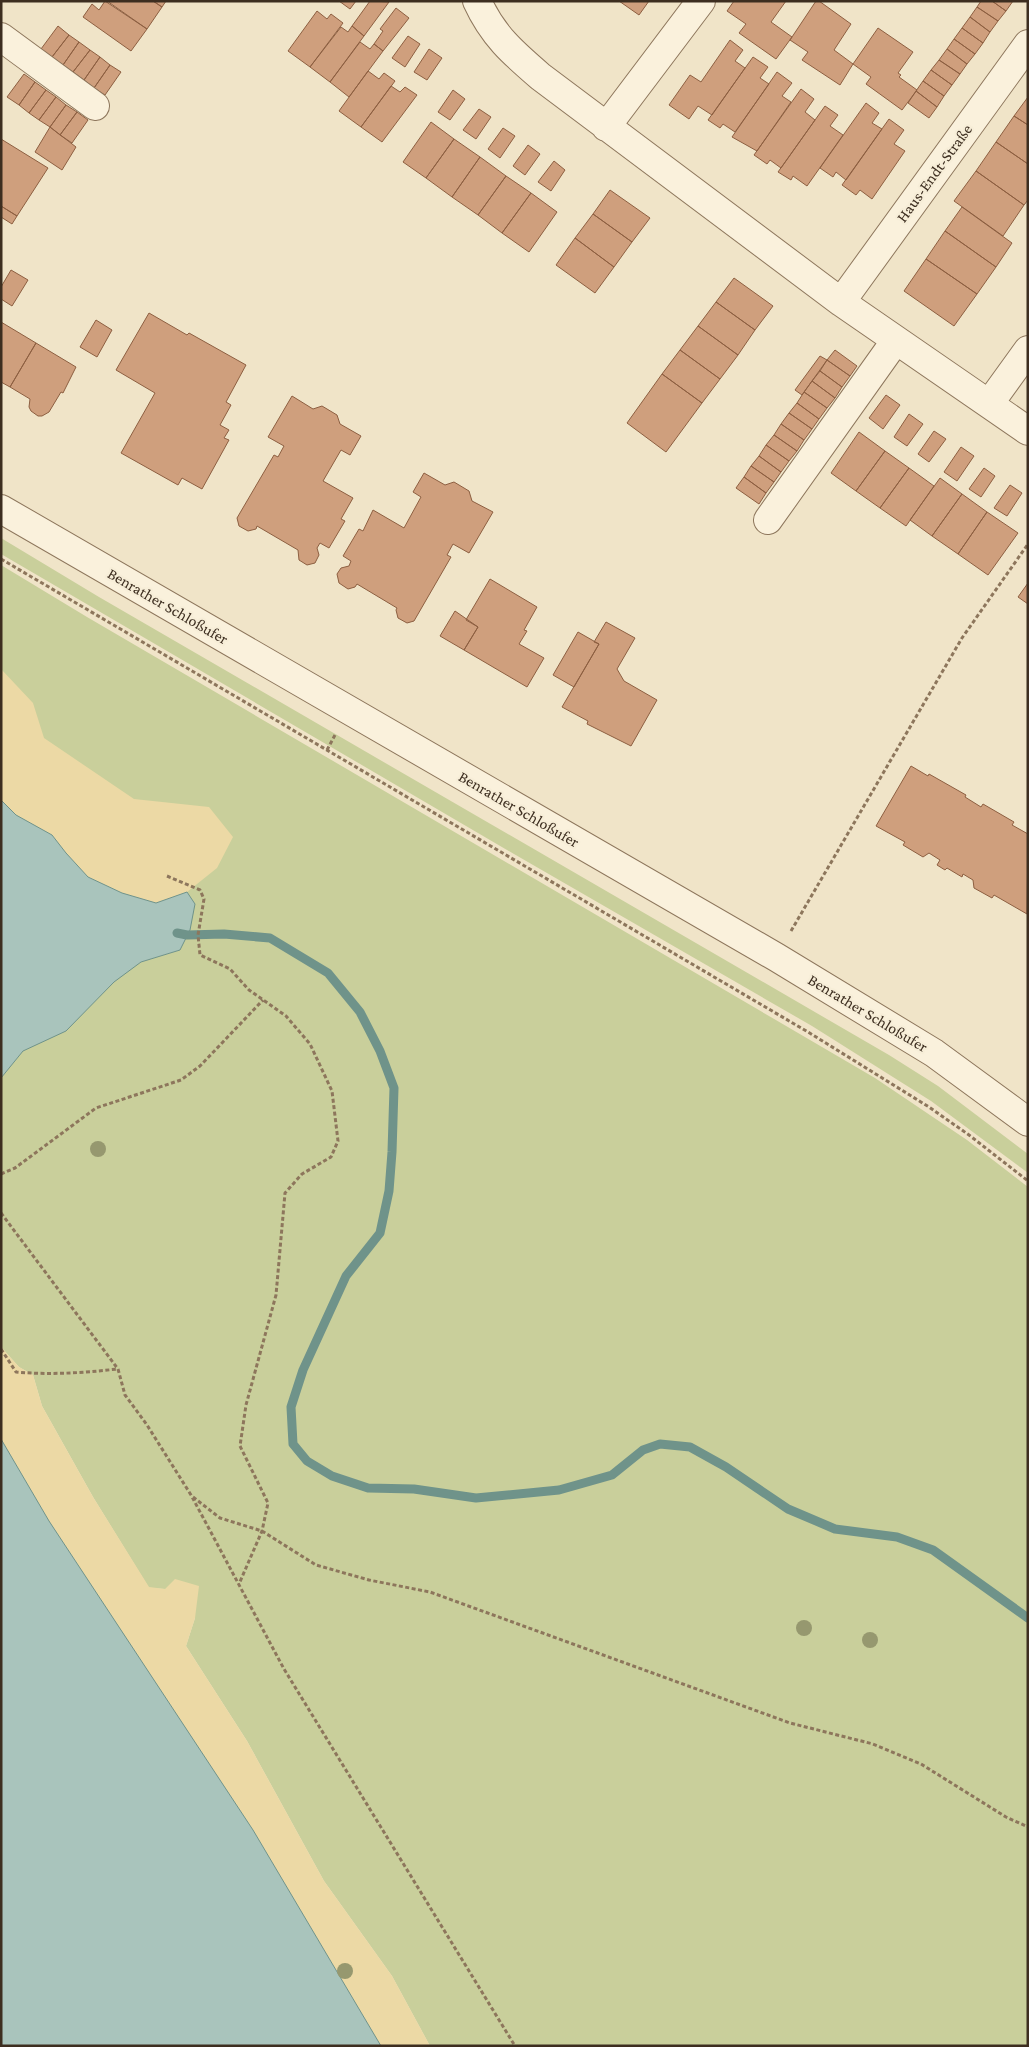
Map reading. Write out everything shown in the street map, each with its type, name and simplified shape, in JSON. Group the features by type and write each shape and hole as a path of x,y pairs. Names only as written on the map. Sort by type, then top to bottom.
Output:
{"street":[{"path":"477,1 493,30 507,48 541,77 841,302 1028,431"},
{"path":"606,127 701,1"},
{"path":"1,37 95,106"},
{"name":"Haus-Endt-Straße","path":"841,302 1028,44"},
{"path":"768,520 896,340"},
{"path":"989,404 1028,350"},
{"name":"Benrather Schloßufer","path":"1,509 776,957 934,1053 1028,1122"}],"path":[{"path":"776,957 962,638 1028,544"},
{"path":"1,559 808,1032 929,1107 969,1135 1028,1181"},
{"path":"167,876 200,890 204,899 198,935 200,955 230,969 249,990 286,1016 310,1044 332,1091 338,1141 331,1157 302,1174 285,1193 276,1295 246,1405 240,1446 268,1503 262,1531 239,1584"},
{"path":"1,1174 15,1168 96,1108 181,1080 200,1066 263,1000"},
{"path":"1,1213 118,1369 125,1395 147,1425 191,1495 284,1668 515,2046"},
{"path":"1,1350 16,1372 42,1374 84,1373 118,1369"},
{"path":"191,1495 220,1518 262,1531 316,1565 369,1580 430,1592 790,1723 874,1744 921,1764 1006,1817 1028,1827"}],"green space":[{"path":"1,538 99,597 889,1055 938,1086 1028,1154 1028,1173 931,1101 812,1026 1,554"},
{"path":"1,565 875,1078 967,1140 1028,1187 1028,2046 430,2046 392,1976 324,1881 247,1741 186,1646 195,1618 165,1589 149,1588 93,1497 42,1406 33,1375 19,1367 1,1347 1,1078 21,1053 21,1043 141,962 180,950 195,904 187,892 1,721"}],"sand":[{"path":"1,669 33,703 44,738 134,799 209,807 233,837 217,868 187,892 156,903 122,893 88,877 52,835 15,815 1,800"},
{"path":"1,1347 19,1367 33,1375 42,1406 93,1497 149,1587 165,1589 175,1579 199,1586 195,1618 186,1646 247,1741 324,1881 392,1976 430,2046 381,2046 253,1830 49,1521 1,1439"}],"water":[{"path":"1,800 16,815 52,835 88,877 122,893 156,903 187,892 195,904 190,930 180,950 141,962 114,982 66,1031 23,1051 1,1078"},
{"path":"1,1439 49,1521 253,1830 381,2046 1,2046"}],"building":[{"path":"105,1 147,29 131,51 83,17 92,4 99,10"},
{"path":"107,1 153,1 162,7 147,29"},
{"path":"153,1 166,1 162,7"},
{"path":"339,1 356,1 350,9"},
{"path":"370,1 389,2 364,36 352,26"},
{"path":"619,1 649,1 639,15"},
{"path":"734,1 786,1 771,22 792,37 776,59 739,33 746,24 727,11"},
{"path":"816,1 819,1 851,24 834,50 853,64 840,85 802,60 808,52 790,40"},
{"path":"981,1 992,1 1006,11 998,21 977,7"},
{"path":"992,1 1013,1 1006,11"},
{"path":"977,7 998,21 990,32 970,17"},
{"path":"396,8 409,18 383,51 374,44 383,31 380,29"},
{"path":"317,11 327,19 331,14 343,23 310,67 288,51"},
{"path":"970,17 990,32 983,43 962,28"},
{"path":"58,26 69,35 52,57 41,49"},
{"path":"352,26 364,36 330,82 310,67 341,27 348,32"},
{"path":"878,28 913,52 898,73 901,75 899,77 917,90 902,110 866,84 871,77 853,64"},
{"path":"962,28 983,43 975,54 954,39"},
{"path":"69,35 79,42 63,65 52,57"},
{"path":"408,36 420,44 405,67 392,58"},
{"path":"954,39 975,54 967,64 947,49"},
{"path":"730,40 743,50 735,61 745,68 712,115 698,106 689,119 669,105 690,75 701,82"},
{"path":"79,42 90,50 73,72 63,65"},
{"path":"360,42 370,49 374,44 383,51 349,97 330,82"},
{"path":"429,49 442,58 427,80 414,72"},
{"path":"947,49 967,64 960,74 939,60"},
{"path":"90,50 100,57 84,80 73,72"},
{"path":"100,57 110,65 94,88 84,80"},
{"path":"753,57 768,67 760,78 769,84 735,132 723,124 720,128 708,120"},
{"path":"939,60 960,74 952,85 931,70"},
{"path":"110,65 121,72 105,95 94,88"},
{"path":"931,70 952,85 944,96 923,81"},
{"path":"368,71 379,79 384,73 395,81 361,127 339,111"},
{"path":"777,72 792,83 782,96 791,102 757,151 732,137"},
{"path":"24,74 35,82 19,105 7,97"},
{"path":"923,81 944,96 937,107 916,91"},
{"path":"35,82 46,90 29,113 19,105"},
{"path":"391,86 400,92 405,87 417,95 382,142 361,127"},
{"path":"801,89 814,99 805,112 815,120 781,168 770,160 767,164 754,155"},
{"path":"46,90 56,97 39,120 29,113"},
{"path":"453,90 465,99 450,120 438,112"},
{"path":"916,91 937,107 929,118 908,103"},
{"path":"56,97 66,105 50,127 39,120"},
{"path":"1028,97 1028,125 1014,116"},
{"path":"866,103 879,113 872,123 882,129 846,180 836,172 833,177 820,168"},
{"path":"66,105 77,112 60,135 50,127"},
{"path":"825,106 838,115 830,126 843,135 807,186 793,176 791,180 778,172"},
{"path":"479,109 491,117 476,139 463,130"},
{"path":"77,112 88,120 72,143 60,135"},
{"path":"1014,116 1028,125 1028,164 996,142"},
{"path":"889,119 904,130 894,144 905,151 872,199 860,190 856,195 842,185"},
{"path":"431,122 454,139 426,178 403,162"},
{"path":"50,127 76,147 62,170 35,152"},
{"path":"503,128 515,136 500,158 488,149"},
{"path":"1,139 48,168 17,216 1,206"},
{"path":"454,139 480,157 452,197 426,178"},
{"path":"996,142 1028,164 1028,200 1024,205 976,171"},
{"path":"528,145 540,154 525,175 513,166"},
{"path":"480,157 506,176 478,215 452,197"},
{"path":"554,161 565,170 551,191 538,182"},
{"path":"976,171 1024,205 1003,236 954,201"},
{"path":"506,176 531,193 502,233 478,215"},
{"path":"610,190 650,218 632,242 593,214"},
{"path":"531,193 557,212 529,252 502,233"},
{"path":"1,206 17,216 12,224 1,217"},
{"path":"962,207 1012,243 996,267 945,231"},
{"path":"593,214 632,242 614,267 575,238"},
{"path":"945,231 996,267 977,294 926,259"},
{"path":"575,238 614,267 595,293 556,265"},
{"path":"926,259 977,294 954,326 904,291"},
{"path":"11,270 28,280 12,306 1,299 1,287"},
{"path":"734,278 773,306 755,330 716,302"},
{"path":"716,302 755,330 738,355 698,326"},
{"path":"149,313 246,365 226,402 231,405 220,425 229,430 224,438 229,440 202,489 182,478 178,485 121,453 155,393 116,370"},
{"path":"96,320 112,330 97,357 80,347"},
{"path":"1,322 36,343 10,387 1,382"},
{"path":"698,326 738,355 720,379 680,350"},
{"path":"36,343 76,367 63,393 61,392 49,412 42,416 38,416 31,411 29,407 30,399 10,387"},
{"path":"680,350 720,379 702,403 662,374"},
{"path":"835,350 857,366 850,376 827,360"},
{"path":"820,356 827,360 802,395 795,390"},
{"path":"827,360 850,376 842,387 820,371"},
{"path":"820,371 842,387 835,398 812,381"},
{"path":"662,374 702,403 666,452 627,423"},
{"path":"812,381 835,398 827,408 804,392"},
{"path":"804,392 827,408 819,419 797,403"},
{"path":"886,395 900,405 883,429 869,418"},
{"path":"292,396 313,409 322,406 337,415 340,424 361,436 350,455 341,450 323,481 353,498 341,519 345,521 329,548 320,543 317,548 319,555 315,563 307,565 299,560 298,550 257,526 256,529 248,531 239,526 237,518 274,455 278,457 284,446 268,437"},
{"path":"797,403 819,419 812,429 789,413"},
{"path":"789,413 812,429 804,440 781,424"},
{"path":"909,414 923,424 907,446 894,437"},
{"path":"781,424 804,440 797,451 774,435"},
{"path":"934,431 946,439 929,462 918,454"},
{"path":"859,432 885,451 856,491 831,473"},
{"path":"774,435 797,451 789,461 766,445"},
{"path":"766,445 789,461 781,472 759,456"},
{"path":"961,447 974,456 957,481 944,472"},
{"path":"885,451 909,468 880,508 856,491"},
{"path":"759,456 781,472 774,482 751,466"},
{"path":"751,466 774,482 766,493 744,477"},
{"path":"909,468 934,486 906,526 880,508"},
{"path":"984,468 995,476 981,497 969,489"},
{"path":"424,473 445,485 454,482 469,491 472,501 493,512 469,553 453,544 447,555 451,557 414,621 407,623 398,618 397,608 357,584 355,587 348,589 339,583 337,574 341,568 349,566 351,561 343,556 359,529 363,531 373,510 404,528 421,497 413,492"},
{"path":"744,477 766,493 759,504 736,488"},
{"path":"940,478 962,494 932,536 910,520"},
{"path":"1010,485 1022,493 1007,516 994,508"},
{"path":"962,494 987,512 958,554 932,536"},
{"path":"987,512 1018,533 988,575 958,554"},
{"path":"490,579 537,607 524,630 527,631 519,644 544,658 527,687 464,650 478,627 466,620"},
{"path":"1028,583 1028,604 1018,597"},
{"path":"455,611 478,627 464,650 440,636"},
{"path":"606,622 635,638 617,669 624,681 657,700 631,746 587,724 588,721 562,707 599,644 594,642"},
{"path":"578,632 599,644 574,687 553,675"},
{"path":"911,766 966,795 965,797 981,807 983,804 1014,822 1012,825 1028,834 1027,914 994,895 992,898 974,888 973,880 963,874 962,877 947,868 945,870 937,865 940,860 929,853 923,857 903,845 905,842 876,826"}],"waterway":[{"path":"177,933 187,935 224,934 270,938 328,973 360,1012 380,1051 394,1088 389,1191 380,1233 346,1276 303,1370 291,1407 293,1444 307,1461 332,1476 368,1488 414,1489 476,1498 559,1490 612,1475 643,1450 660,1444 690,1447 726,1467 788,1509 835,1529 897,1537 933,1550 1028,1618"}]}
